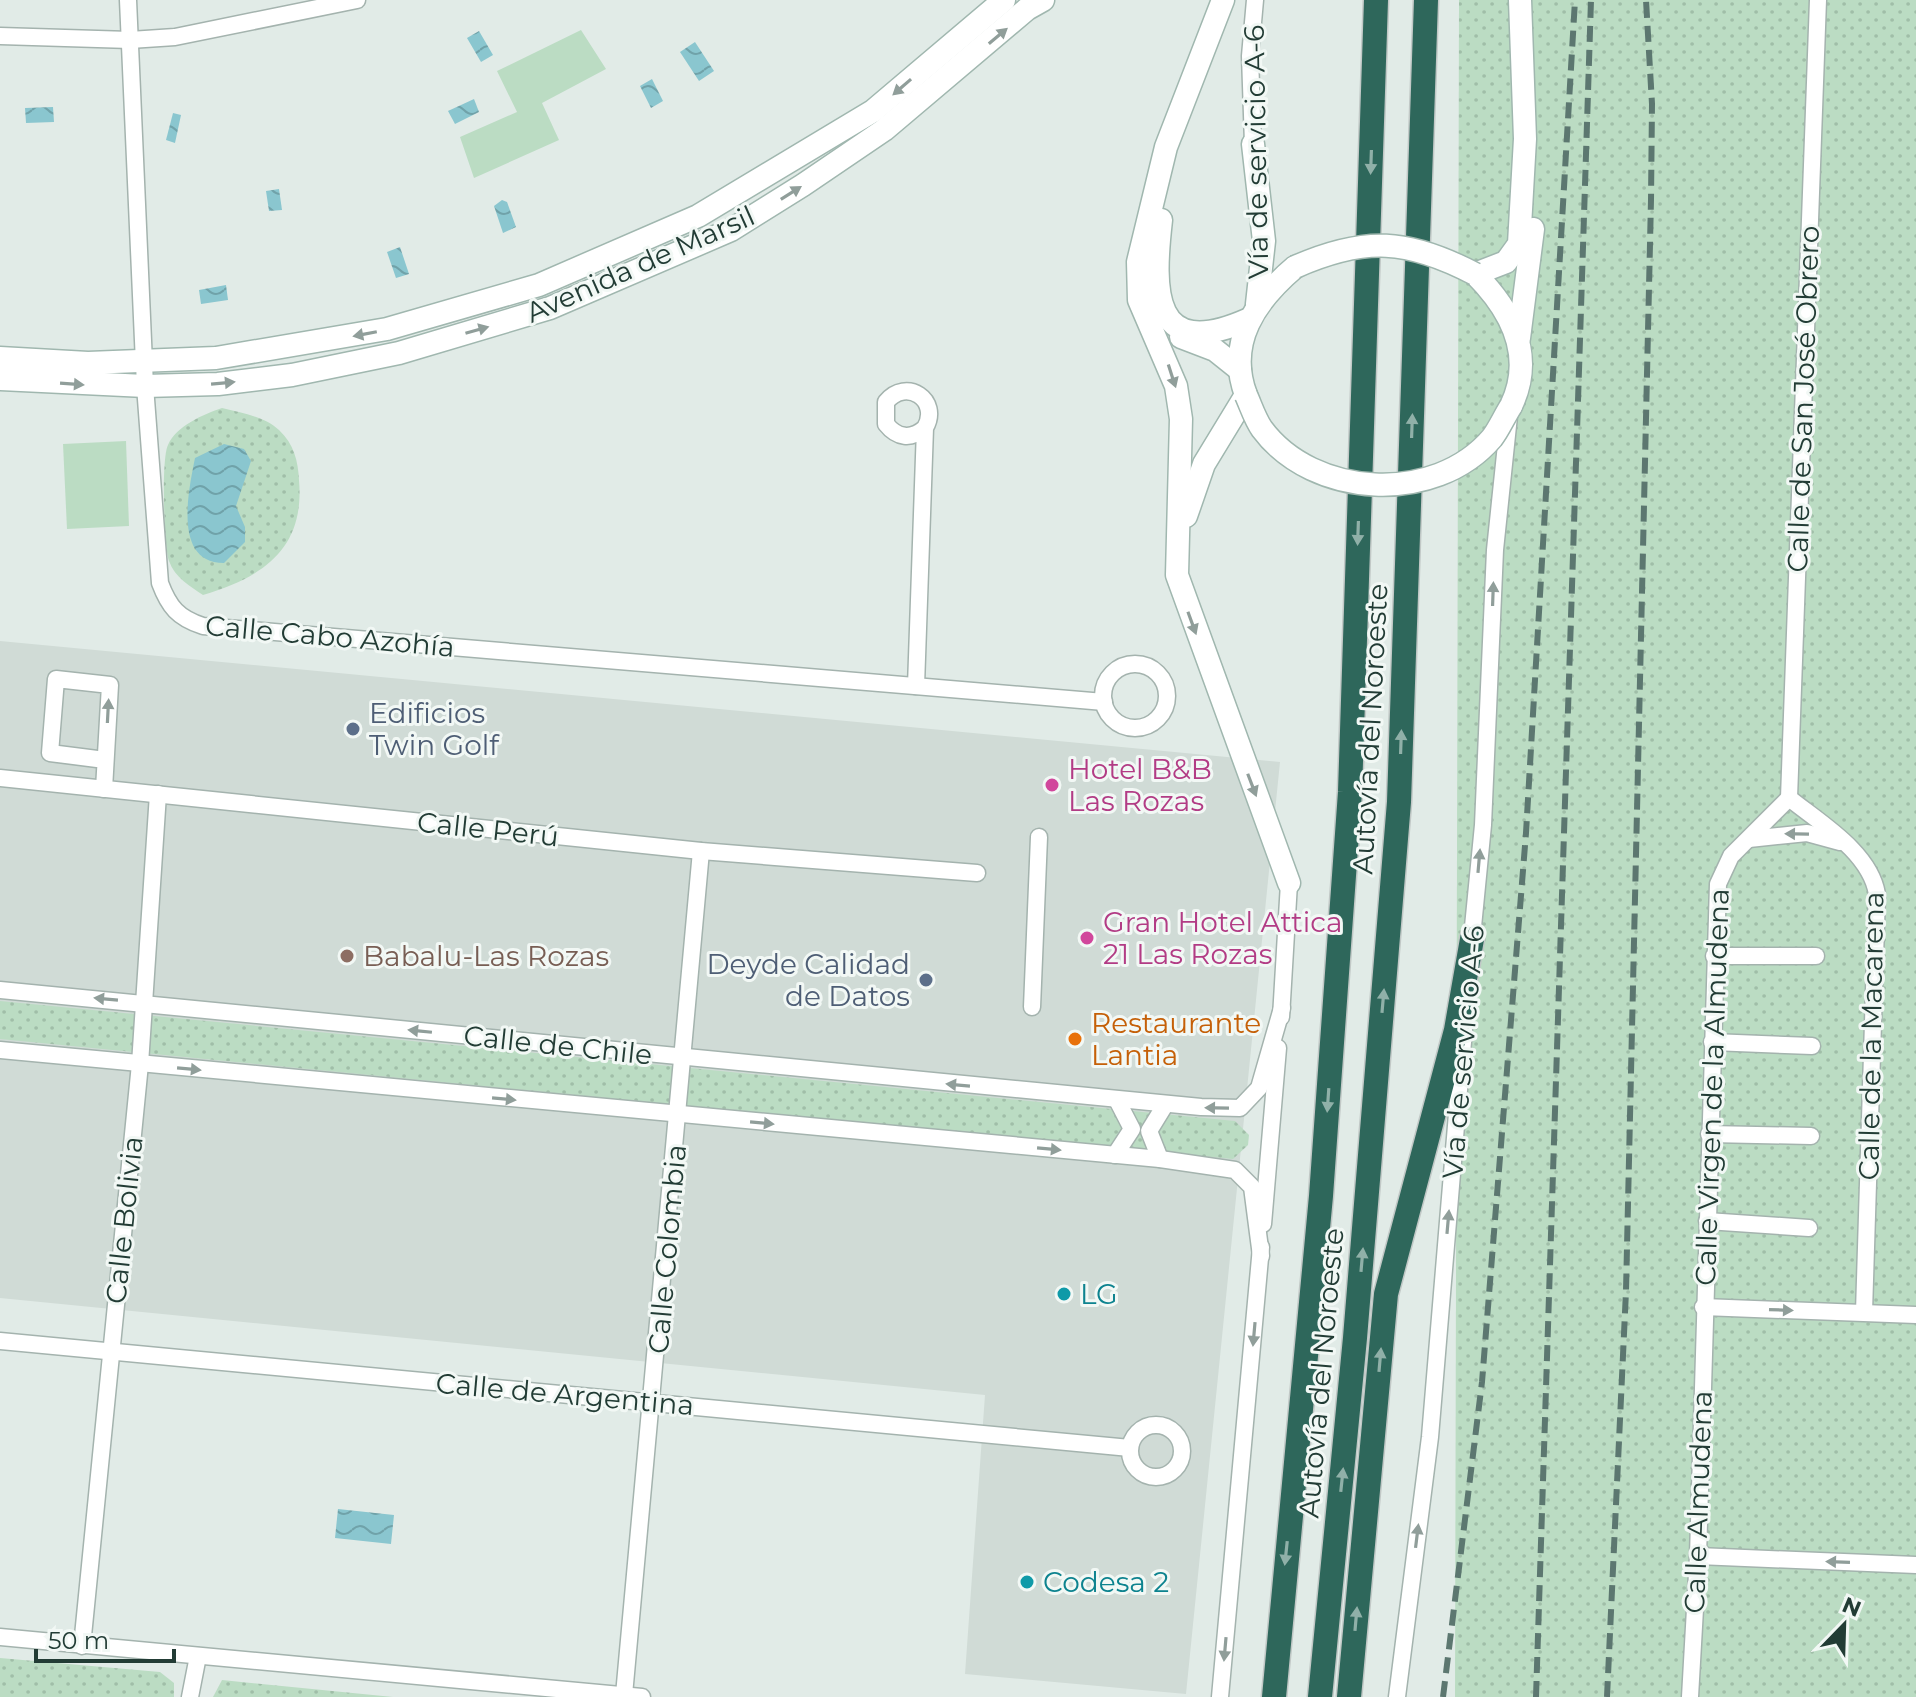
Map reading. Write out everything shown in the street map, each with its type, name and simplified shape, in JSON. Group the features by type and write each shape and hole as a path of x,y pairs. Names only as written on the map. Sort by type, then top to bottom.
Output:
{"highway":[{"name":"Autovía del Noroeste","path":"1274,1697 1321,1196 1350,792 1374,84 1373,0"},
{"name":"Autovía del Noroeste","path":"1320,1697 1357,1322 1399,802 1426,0"},
{"path":"1349,1697 1386,1294 1456,1030 1472,939"}],"street":[{"name":"Calle Cabo Azohía","path":"128,0 145,386 160,583 168,604 184,620 203,626 1104,702"},
{"path":"0,36 130,40 175,37 357,0"},
{"name":"Avenida de Marsil","path":"0,358 144,361 216,358 302,346 387,329 539,285 698,216 873,111 1004,0"},
{"name":"Vía de servicio A-6","path":"1220,1697 1261,1256 1289,883 1187,611 1177,575 1179,408 1163,350 1139,300 1138,262 1170,135 1223,0"},
{"name":"Vía de servicio A-6","path":"1234,0 1175,152 1164,196 1155,269 1157,298 1165,314 1178,326 1199,333 1223,331 1252,312 1264,241 1253,144 1250,56 1255,0"},
{"path":"1475,274 1506,262 1519,244 1525,139 1520,0"},
{"path":"1519,339 1494,293 1475,274 1429,253 1404,246 1367,244 1329,252 1295,267 1252,312 1240,345 1240,370 1246,395 1262,429 1289,455 1321,475 1356,483 1393,484 1430,478 1463,462 1491,438 1511,406 1520,380 1519,339 1533,222 1537,128 1529,0"},
{"name":"Calle de San José Obrero","path":"1789,798 1818,0"},
{"name":"Avenida de Marsil","path":"0,379 145,386 218,384 292,375 399,353 550,308 731,230 828,169 884,130 1009,28 1028,3"},
{"name":"Vía de servicio A-6","path":"1154,195 1146,275 1149,305 1159,322 1173,334 1215,350 1240,370"},
{"name":"Vía de servicio A-6","path":"1177,548 1204,464 1246,395"},
{"name":"Vía de servicio A-6","path":"1397,1697 1430,1437 1483,825 1495,550 1511,406"},
{"path":"916,686 925,428"},
{"path":"1134,664 1155,670 1166,689 1167,699 1159,717 1142,728 1122,725 1113,720 1104,702 1107,681 1114,672 1134,664"},
{"path":"104,789 110,685 56,679 50,753 105,760"},
{"path":"77,786 79,757"},
{"name":"Calle Perú","path":"0,778 701,851 977,873"},
{"name":"Calle Bolivia","path":"82,1646 140,1064 158,794"},
{"name":"Calle Virgen de la Almudena","path":"1703,1307 1718,884 1731,856 1789,798"},
{"name":"Calle de la Macarena","path":"1789,798 1845,844 1874,876 1877,894 1864,1312"},
{"path":"1748,839 1807,833 1845,844"},
{"path":"1032,1007 1039,837"},
{"name":"Calle Colombia","path":"633,1696 652,1402 701,851"},
{"path":"1714,956 1816,956"},
{"name":"Calle de Chile","path":"0,990 1165,1105 1240,1108 1259,1088 1282,1008"},
{"path":"1712,1042 1812,1046"},
{"name":"Calle de Chile","path":"0,1050 1160,1159 1235,1170 1252,1187 1261,1256"},
{"path":"1115,1155 1132,1129 1117,1100"},
{"path":"1160,1159 1149,1131 1165,1105"},
{"path":"1709,1134 1811,1136"},
{"path":"1707,1221 1809,1228"},
{"path":"1703,1307 1916,1315"},
{"name":"Calle Almudena","path":"1690,1697 1698,1556 1703,1307"},
{"name":"Calle de Argentina","path":"0,1341 1130,1448"},
{"path":"1698,1556 1916,1565"},
{"path":"0,1637 633,1696"},
{"path":"190,1697 198,1656"}],"shaded area":[{"path":"0,641 1280,762 1186,1694 965,1674 985,1395 0,1298"}],"green space":[{"path":"1459,0 1916,0 1916,1697 1455,1697"},
{"path":"581,30 606,69 542,103 559,140 474,178 460,137 517,112 497,71"},
{"path":"222,408 259,418 284,435 296,460 299,504 295,525 276,557 244,579 203,595 179,577 169,561 164,467 168,445 177,432 199,417"},
{"path":"126,441 129,526 67,529 63,444"},
{"path":"0,1001 1235,1121 1249,1135 1248,1145 1233,1159 0,1039"},
{"path":"0,1658 160,1672 174,1683 174,1697 0,1697"},
{"path":"222,1680 393,1697 213,1697"}],"water":[{"path":"479,31 493,55 481,62 467,38"},
{"path":"695,42 714,71 699,81 680,52"},
{"path":"652,79 663,101 651,108 640,86"},
{"path":"474,99 479,112 455,124 448,111"},
{"path":"53,107 54,122 26,123 25,108"},
{"path":"173,113 181,115 175,143 166,140"},
{"path":"279,189 282,210 269,211 266,191"},
{"path":"502,200 507,202 516,227 503,233 494,206"},
{"path":"400,247 409,274 396,278 387,252"},
{"path":"226,285 228,300 201,304 199,290"},
{"path":"224,444 244,449 251,461 236,506 245,527 245,542 224,563 208,560 197,551 190,538 188,505 195,458"},
{"path":"338,1509 394,1515 391,1544 335,1538"}],"railway":[{"path":"1443,1697 1482,1382 1526,833 1575,0"},
{"path":"1536,1697 1591,0"},
{"path":"1607,1697 1626,1291 1651,200 1652,104 1646,0"}],"place":[{"name":"Edificios Twin Golf","path":"353,729"},
{"name":"Hotel B&B Las Rozas","path":"1052,785"},
{"name":"Gran Hotel Attica 21 Las Rozas","path":"1087,938"},
{"name":"Babalu-Las Rozas","path":"347,956"},
{"name":"Deyde Calidad de Datos","path":"926,980"},
{"name":"Restaurante Lantia","path":"1075,1039"},
{"name":"LG","path":"1064,1294"},
{"name":"Codesa 2","path":"1027,1582"}]}
